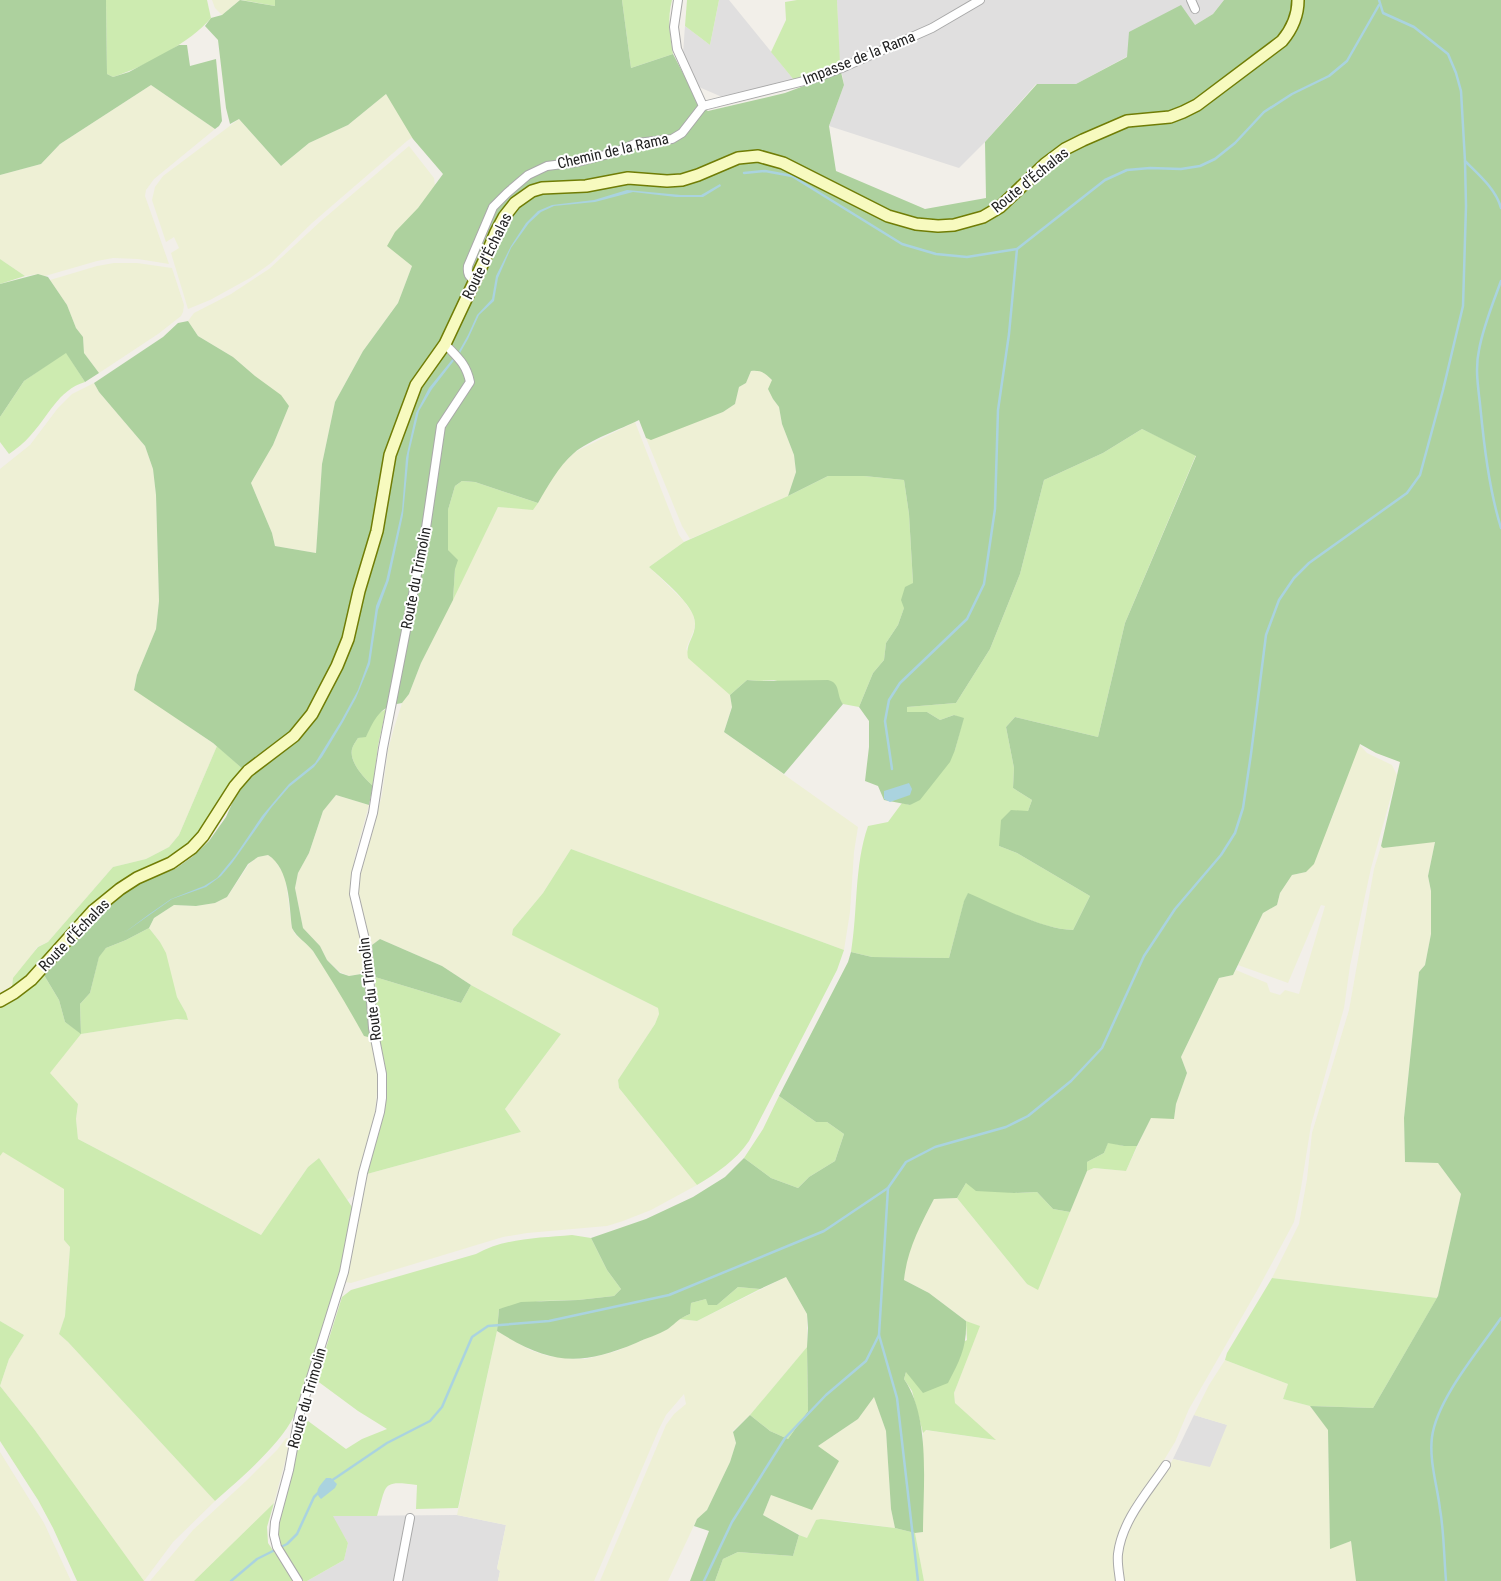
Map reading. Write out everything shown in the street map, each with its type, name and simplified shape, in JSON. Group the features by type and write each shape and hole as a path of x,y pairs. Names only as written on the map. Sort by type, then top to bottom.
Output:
{"street":[{"path":"678,0 674,27 677,49 703,106"},
{"name":"Impasse de la Rama","path":"703,106 812,79 844,67 932,28 980,0"},
{"path":"1191,0 1195,9"},
{"name":"Route d'Échalas","path":"0,1001 31,980 93,911 120,889 137,878 171,863 192,848 203,836 235,786 248,771 294,736 312,714 337,666 348,639 377,531 390,455 416,385 445,344 504,217 515,203 532,191 550,187 586,186 628,178 667,181 682,180 698,176 745,156 758,156 774,159 879,212 904,221 946,226 973,221 1000,207 1045,164 1082,140 1128,121 1170,117 1197,105 1282,41 1292,28 1298,0"},
{"name":"Chemin de la Rama","path":"475,281 469,277 468,266 493,207 507,192 528,175 547,166 578,162 616,152 637,143 672,139 682,133 703,106"},
{"name":"Route du Trimolin","path":"298,1581 277,1547 273,1529 289,1470 299,1416 340,1285 363,1173 380,1112 382,1074 373,1028 370,968 365,937 356,904 354,885 360,854 374,813 383,748 426,528 441,426 470,382 467,370 458,357 445,344"},
{"path":"1120,1581 1118,1554 1123,1532 1132,1515 1166,1465"},
{"path":"398,1581 410,1518"}],"shaded area":[{"path":"719,0 729,0 794,80 722,97 699,87 683,53 685,26 710,45"},
{"path":"837,0 1224,0 1213,14 1195,25 1128,56 1076,84 1036,84 985,142 959,168 829,126 844,85 839,56"},
{"path":"1194,1415 1228,1425 1210,1468 1173,1459"},
{"path":"457,1515 506,1525 497,1568 500,1571 498,1581 307,1581 344,1560 348,1543 332,1516"}],"green space":[{"path":"0,0 106,0 107,74 113,77 129,72 179,45 187,45 190,66 216,59 222,121 215,129 151,85 60,144 41,164 0,175"},
{"path":"106,0 207,0 211,18 192,36 166,53 139,67 113,77 107,74"},
{"path":"212,0 240,0 222,15 215,8"},
{"path":"240,0 275,6 275,0 622,0 631,68 673,54 700,106 708,111 785,93 841,72 844,85 829,126 836,171 925,209 986,198 985,142 1037,84 1076,84 1127,57 1129,32 1181,5 1195,25 1213,14 1224,0 1501,0 1501,1581 1356,1581 1351,1541 1330,1549 1328,1430 1310,1406 1373,1408 1438,1296 1461,1194 1438,1163 1405,1162 1404,1118 1419,972 1425,965 1431,934 1431,891 1428,876 1435,842 1383,848 1381,846 1400,762 1376,753 1360,744 1314,864 1306,872 1292,875 1280,893 1277,905 1263,913 1233,975 1219,978 1181,1057 1187,1073 1176,1104 1174,1119 1151,1118 1137,1146 1108,1143 1104,1153 1087,1162 1087,1171 1070,1212 1053,1209 1037,1192 976,1191 966,1183 957,1198 934,1199 911,1248 904,1280 929,1293 966,1321 966,1330 962,1353 948,1383 923,1393 906,1372 904,1379 913,1395 922,1432 924,1453 923,1532 915,1533 895,1528 891,1509 886,1431 874,1397 858,1419 818,1446 839,1461 812,1510 771,1495 763,1515 799,1535 793,1556 738,1552 723,1559 715,1581 690,1581 709,1531 694,1526 697,1519 707,1510 730,1462 736,1443 733,1432 750,1415 770,1431 788,1439 808,1411 807,1314 786,1277 760,1289 738,1287 717,1305 708,1305 706,1299 691,1303 690,1314 680,1319 668,1329 616,1351 598,1356 565,1358 549,1356 516,1342 497,1331 499,1309 521,1302 578,1300 614,1296 621,1289 607,1270 591,1238 646,1219 693,1197 725,1177 744,1158 771,1178 798,1188 809,1177 835,1161 844,1134 827,1122 816,1122 779,1096 848,962 851,952 872,957 949,958 964,901 968,893 1048,926 1073,930 1090,896 1017,853 999,846 1001,820 1011,810 1028,811 1032,800 1013,788 1014,768 1006,727 1015,717 1098,737 1125,623 1196,456 1142,429 1103,453 1044,480 1020,574 990,649 956,703 907,707 907,712 927,712 940,720 954,715 964,718 950,762 920,800 910,805 884,800 878,786 865,781 869,747 869,721 859,707 873,673 884,660 886,643 898,625 904,608 901,600 905,587 913,583 909,514 904,480 864,476 828,476 788,496 796,472 794,455 782,424 779,407 768,389 772,380 765,374 751,371 746,383 739,387 735,404 723,412 651,440 646,438 639,420 580,448 563,464 538,503 475,482 462,481 455,486 448,510 448,550 458,560 455,569 453,600 421,663 409,694 402,703 383,710 372,724 366,737 358,738 352,749 355,764 373,786 369,805 336,795 323,811 309,853 298,873 295,888 303,928 320,946 327,960 340,973 349,976 361,974 366,977 372,1038 364,1036 313,951 292,928 289,898 284,878 281,869 268,855 258,857 248,864 227,897 215,903 196,906 174,905 154,918 149,928 106,948 99,957 90,993 80,1004 81,1034 65,1022 59,1000 44,975 51,963 89,920 138,882 175,869 192,857 209,841 226,817 240,786 252,777 213,743 134,690 137,675 156,629 159,601 156,495 153,469 145,446 99,392 94,383 163,337 178,323 188,321 198,336 233,357 281,395 289,406 273,445 251,483 272,533 275,546 316,553 322,464 335,402 363,351 398,303 412,266 387,246 395,232 418,208 443,174 413,139 386,94 348,125 309,143 281,166 239,119 230,124 226,108 218,40 205,26 211,18 222,15"},
{"path":"242,0 275,0 275,6"},
{"path":"622,0 672,0 669,20 673,54 631,68"},
{"path":"687,0 719,0 710,45 685,26"},
{"path":"797,0 837,0 840,63 794,80 771,52 786,20 785,2"},
{"path":"151,85 215,129 154,179 146,190 145,196 169,264 138,259 113,258 45,276 38,274 25,276 0,259 0,175 41,164 60,144"},
{"path":"386,94 413,137 312,223 271,263 250,278 210,300 188,309 171,253 179,248 174,237 166,242 152,200 155,187 163,176 239,119 281,166 309,143 348,125"},
{"path":"409,146 434,178 435,186 418,208 412,266 398,303 363,351 335,402 322,464 316,553 275,546 272,533 251,483 273,445 289,406 233,357 198,336 188,321 194,313 231,294 269,269 321,221"},
{"path":"0,259 25,276 0,284"},
{"path":"114,263 137,263 172,268 184,305 181,316 158,334 99,373 84,353 83,337 76,328 67,305 50,280"},
{"path":"38,274 48,277 67,305 76,328 83,337 84,353 99,373 85,382 66,353 24,381 0,417 0,284"},
{"path":"66,352 85,382 68,391 60,398 28,439 9,454 0,442 0,417 24,381"},
{"path":"759,370 772,380 773,399 779,407 782,424 794,455 796,472 788,496 690,539 682,526 646,438 651,439 723,412 735,404 739,387 746,383 751,371"},
{"path":"94,383 99,392 145,446 153,469 156,495 159,601 156,629 137,675 134,689 217,746 179,835 169,847 146,859 113,867 48,942 37,947 12,988 0,994 0,469 30,445 58,408 72,394"},
{"path":"635,422 679,535 684,542 649,567 684,601 693,614 694,630 686,649 730,695 732,706 724,732 858,827 854,852 850,912 844,950 571,849 543,893 513,929 513,935 658,1008 659,1014 655,1024 618,1080 619,1088 697,1185 651,1210 607,1226 503,1237 351,1283 345,1282 367,1174 521,1132 505,1109 561,1034 471,985 442,966 380,939 372,945 359,904 359,877 382,795 388,750 402,703 409,694 421,663 498,507 533,509 559,468 575,452"},
{"path":"1142,429 1196,455 1125,623 1098,737 1015,717 1006,727 1014,768 1013,788 1032,800 1028,811 999,846 1017,853 1090,896 1073,930 1034,922 968,894 964,902 949,958 872,957 851,952 860,857 868,826 888,822 902,803 910,805 955,750 963,719 954,715 940,720 927,712 907,712 907,707 956,703 990,649 1020,574 1044,480 1103,453"},
{"path":"828,476 864,476 904,480 909,514 913,583 898,625 886,643 884,660 873,673 859,707 843,704 839,699 774,680 747,680 730,695 688,658 688,648 695,629 694,617 677,593 649,567 684,542 788,496"},
{"path":"462,481 475,482 538,503 533,510 498,507 453,600 455,568 448,550 448,510 455,486"},
{"path":"747,680 828,680 837,687 843,704 784,774 724,732 732,707 730,695"},
{"path":"386,709 378,746 373,786 355,764 352,749 358,738 366,736 375,716"},
{"path":"1359,744 1367,753 1392,765 1397,775 1371,868 1350,966 1344,1008 1311,1125 1294,1222 1189,1409 1175,1442 1133,1506 1122,1528 1114,1557 1116,1581 924,1581 915,1533 923,1532 923,1433 925,1430 995,1440 955,1403 954,1393 979,1326 966,1321 929,1293 904,1280 905,1264 915,1235 934,1199 957,1198 1027,1284 1054,1249 1087,1171 1094,1168 1126,1171 1151,1117 1174,1118 1176,1104 1187,1073 1181,1057 1219,978 1233,975 1236,970 1267,983 1270,992 1280,995 1285,990 1299,994 1325,906 1321,905 1288,983 1238,965 1263,913 1277,905 1280,893 1292,875 1306,872 1332,818"},
{"path":"217,746 243,769 201,832 184,848 123,881 97,900 71,925 32,970 12,988 13,978 38,947 48,942 113,867 146,859 169,847 179,835"},
{"path":"336,795 369,805 355,856 350,891 351,902 363,944 366,977 361,974 349,976 340,972 327,960 320,946 303,928 295,888 298,873 309,853 323,811"},
{"path":"1435,841 1428,876 1431,891 1431,934 1425,965 1419,972 1404,1118 1405,1162 1438,1163 1461,1194 1438,1296 1437,1298 1272,1278 1299,1224 1307,1179 1312,1133 1349,1010 1374,869 1381,846 1384,848"},
{"path":"571,849 844,950 837,970 749,1141 738,1155 725,1166 697,1185 619,1088 618,1080 655,1024 659,1014 658,1008 512,935 513,929 543,893"},
{"path":"268,855 274,859 285,876 292,928 295,934 310,947 332,979 364,1035 372,1038 378,1067 378,1081 375,1113 354,1195 347,1200 319,1158 308,1167 261,1235 78,1139 76,1119 78,1104 49,1073 81,1034 177,1019 187,1020 186,1013 177,997 160,942 149,928 154,918 174,905 196,906 215,903 227,897 249,864 258,857"},
{"path":"149,928 166,953 177,997 188,1020 177,1019 81,1034 50,1073 78,1104 76,1119 78,1139 261,1235 308,1167 319,1158 352,1207 340,1273 331,1307 294,1416 288,1427 269,1450 215,1501 59,1334 65,1316 70,1247 64,1240 64,1189 3,1152 0,1156 0,1008 28,990 44,975 59,1000 65,1022 81,1033 80,1004 90,993 99,956 106,948"},
{"path":"380,939 442,966 471,985 461,1003 375,977 372,945"},
{"path":"375,977 461,1003 471,985 561,1034 505,1109 521,1132 367,1174 385,1109 387,1087 376,1020"},
{"path":"779,1096 816,1122 827,1122 844,1134 835,1161 809,1177 798,1188 771,1178 744,1158 763,1129"},
{"path":"1108,1142 1124,1146 1137,1146 1126,1171 1094,1168 1087,1171 1087,1162 1104,1153"},
{"path":"2,1151 64,1188 64,1240 70,1247 65,1316 59,1334 215,1501 173,1542 144,1581 34,1429 0,1386 9,1359 24,1335 0,1321 0,1156"},
{"path":"966,1183 1014,1193 1037,1192 1053,1209 1070,1212 1038,1290 1027,1284 957,1198"},
{"path":"572,1235 591,1238 607,1270 621,1289 614,1296 578,1300 541,1301 499,1309 497,1331 458,1508 416,1509 417,1485 391,1484 385,1491 377,1516 333,1516 348,1543 344,1560 307,1581 302,1581 283,1550 277,1529 304,1418 346,1449 362,1439 387,1429 358,1411 316,1380 342,1297 351,1290 476,1254 498,1245 522,1240"},
{"path":"786,1277 807,1314 807,1347 750,1415 733,1431 736,1443 730,1462 707,1510 697,1519 668,1581 600,1581 666,1425 674,1414 686,1404 684,1394 666,1415 659,1429 594,1581 498,1581 500,1571 497,1569 506,1525 457,1515 497,1331 530,1350 548,1356 586,1359 617,1351 668,1329 679,1319 697,1321"},
{"path":"1272,1278 1437,1298 1373,1408 1310,1406 1283,1399 1288,1384 1225,1360 1227,1353"},
{"path":"738,1287 760,1289 697,1321 679,1319 690,1314 691,1303 706,1299 717,1305"},
{"path":"0,1321 24,1335 9,1359 0,1386"},
{"path":"966,1321 980,1326 954,1393 955,1403 996,1440 926,1430 923,1433 912,1391 904,1379 906,1372 967,1340"},
{"path":"807,1347 808,1411 788,1439 770,1431 750,1415"},
{"path":"1225,1360 1288,1384 1283,1399 1310,1406 1328,1429 1330,1548 1351,1541 1356,1581 1123,1581 1121,1559 1130,1523 1173,1459 1210,1467 1227,1425 1194,1415 1209,1385"},
{"path":"0,1386 34,1429 144,1581 77,1581 38,1500 0,1441"},
{"path":"874,1396 886,1431 891,1509 895,1528 844,1521 816,1520 807,1539 763,1515 771,1495 818,1446 858,1419"},
{"path":"286,1438 291,1439 274,1503 194,1581 150,1581 193,1530 246,1481 277,1450"},
{"path":"0,1452 44,1523 71,1581 0,1581"},
{"path":"274,1503 267,1527 268,1543 294,1581 194,1581"},
{"path":"816,1520 895,1528 915,1533 924,1581 715,1581 723,1559 738,1552 793,1556 799,1535 807,1538"}],"water":[{"path":"720,184 721,186 703,197 676,197 633,192 595,202 554,206 541,212 529,223 511,248 498,278 494,301 479,315 460,353 459,351 477,315 492,299 496,276 511,246 526,223 538,211 552,205 594,200 627,190 701,195"},
{"path":"455,356 456,358 432,389 419,411 409,453 403,515 389,580 378,610 370,664 356,698 343,722 322,757 314,767 289,787 271,808 221,876 206,887 172,899 124,933 171,899 204,886 217,878 235,856 262,816 289,784 315,763 341,721 358,690 368,662 376,606 386,581 402,510 406,458 416,413 429,388"},
{"path":"909,783 912,789 910,795 890,802 884,799 884,791"},
{"path":"326,1478 331,1478 337,1484 335,1488 321,1499 317,1491"}],"waterway":[{"path":"1379,0 1383,13 1414,27 1448,54 1461,91 1465,161 1491,188 1501,208"},
{"path":"744,173 765,171 792,176 902,244 936,254 967,257 1017,249 1105,180 1127,170 1150,168 1181,169 1200,166 1215,159 1235,143 1264,112 1292,94 1329,76 1347,61 1379,5"},
{"path":"918,1581 897,1398 879,1335 888,1188 906,1162 935,1147 1006,1127 1028,1116 1071,1081 1102,1048 1144,956 1175,909 1221,855 1235,833 1243,808 1266,635 1279,600 1294,578 1309,563 1407,493 1420,475 1463,306 1466,206 1465,161"},
{"path":"892,769 885,721 889,700 900,683 967,619 984,584 995,509 998,410 1009,334 1017,249"},
{"path":"1501,281 1483,333 1477,370 1488,467 1493,498 1501,528"},
{"path":"331,1481 387,1443 430,1421 442,1407 472,1337 488,1326 549,1321 669,1295 824,1231 888,1188"},
{"path":"1446,1581 1441,1518 1432,1464 1431,1446 1435,1422 1460,1375 1501,1318"},
{"path":"704,1581 732,1522 785,1438 826,1395 866,1361 879,1335"},
{"path":"231,1581 257,1559 287,1544 297,1534 314,1497 318,1493"}]}
